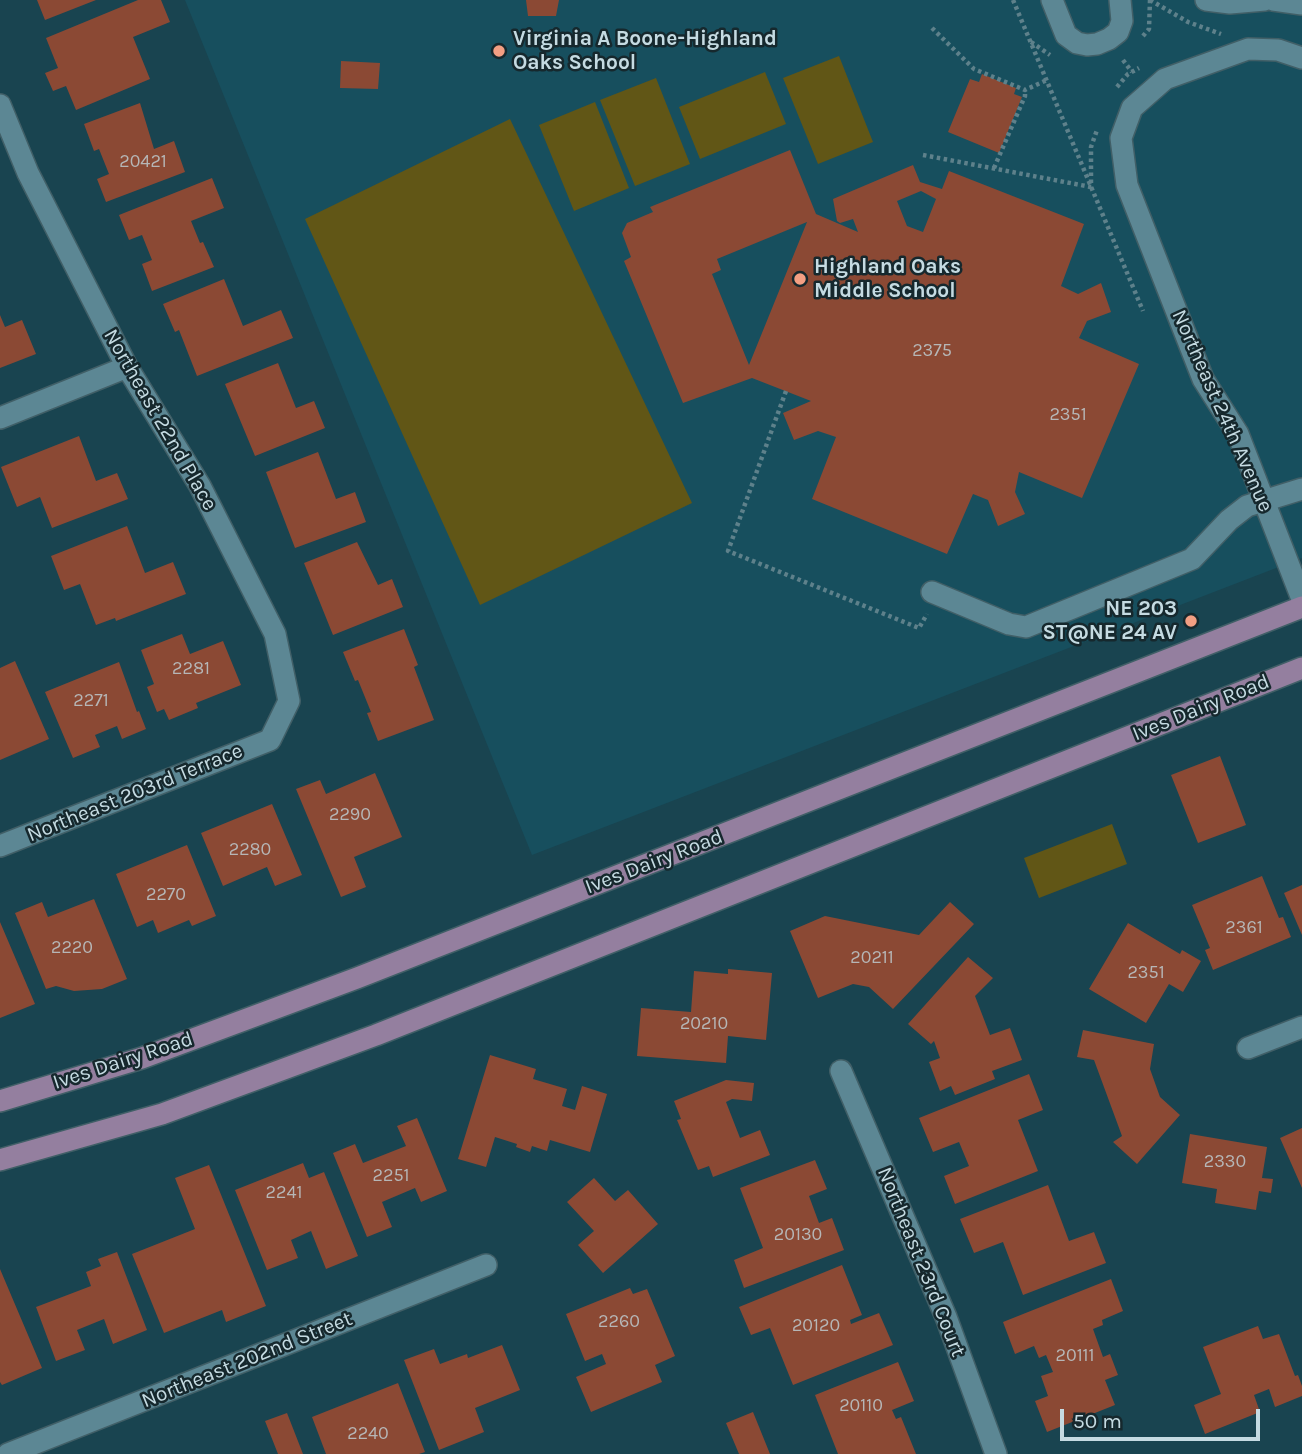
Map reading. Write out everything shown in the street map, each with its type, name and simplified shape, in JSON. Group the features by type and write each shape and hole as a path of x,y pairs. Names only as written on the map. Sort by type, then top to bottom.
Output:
{"main road":[{"name":"Ives Dairy Road","path":"0,1101 142,1058 370,973 1302,607"},
{"name":"Ives Dairy Road","path":"0,1160 162,1114 376,1035 1302,668"}],"street":[{"path":"1052,0 1066,35 1077,43 1087,45 1109,39 1118,32 1122,21 1120,0"},
{"path":"1206,0 1230,3 1265,0"},
{"path":"1273,0 1302,4"},
{"name":"Northeast 24th Avenue","path":"1302,58 1278,50 1248,49 1165,79 1132,108 1121,138 1127,185 1203,379 1231,424 1302,599"},
{"name":"Northeast 22nd Place","path":"0,105 28,173 127,367 200,486 275,635 289,701 270,740"},
{"path":"0,418 127,367"},
{"path":"935,592 1009,624 1026,627 1192,559 1247,506 1302,489"},
{"name":"Northeast 203rd Terrace","path":"0,846 270,740"},
{"path":"1248,1048 1302,1027"},
{"name":"Northeast 23rd Court","path":"841,1071 946,1317 996,1454"},
{"name":"Northeast 202nd Street","path":"8,1454 486,1265"}],"path":[{"path":"1013,0 1143,312"},
{"path":"1150,0 1188,22 1222,34"},
{"path":"932,29 974,69 1025,90 1047,80"},
{"path":"1123,60 1132,72"},
{"path":"994,168 1025,96 1025,90"},
{"path":"923,155 1091,187"},
{"path":"786,391 729,551 919,628 935,592"}],"shaded area":[{"name":"Highland Oaks Middle School","path":"185,0 1302,0 1302,558 532,855"},
{"path":"839,56 873,142 818,164 783,78"},
{"path":"765,72 786,124 700,159 679,107"},
{"path":"656,78 690,164 635,186 600,100"},
{"path":"595,102 629,188 574,211 539,125"},
{"path":"510,119 692,503 480,605 305,219"},
{"path":"1112,824 1127,864 1039,898 1024,858"}],"building":[{"path":"37,0 96,0 45,20"},
{"path":"138,0 161,0 170,22 133,37 150,79 76,110 66,86 53,91 45,73 58,68 46,38"},
{"path":"526,0 559,0 556,16 528,16"},
{"path":"341,61 380,63 378,89 340,88"},
{"path":"982,74 1016,88 1014,94 1022,97 999,153 948,132 970,79 979,82"},
{"path":"140,103 154,149 174,141 185,172 106,202 97,179 109,174 99,149 94,151 84,124"},
{"name":"Highland Oaks Middle School","path":"790,150 816,214 858,232 853,219 840,223 837,221 833,199 913,165 920,182 942,189 949,171 1084,224 1061,286 1078,294 1101,283 1111,312 1087,321 1079,338 1139,364 1082,498 1019,472 1015,492 1025,514 998,526 988,500 973,494 947,554 812,499 836,437 818,431 794,440 783,413 811,401 752,378 683,403 624,261 631,257 622,233 627,223 653,212 650,207","holes":["921,191 936,199 923,232 907,226 897,201","807,222 749,365 712,274 721,270 717,259"]},
{"path":"212,178 224,208 191,221 214,267 152,291 142,264 152,260 142,235 129,240 119,215"},
{"path":"224,279 243,326 281,310 293,338 197,376 179,330 175,332 163,304"},
{"path":"0,315 5,327 22,320 36,354 0,368"},
{"path":"278,363 296,408 314,401 325,428 255,456 225,384"},
{"path":"79,436 96,481 117,473 128,499 52,528 40,497 17,507 1,467"},
{"path":"318,452 336,499 355,492 366,522 295,548 266,472"},
{"path":"127,526 145,573 173,562 186,594 116,621 115,618 96,625 80,584 64,590 51,556"},
{"path":"357,542 378,585 392,579 403,607 333,635 304,563"},
{"path":"404,629 418,665 414,667 434,720 378,741 367,713 371,712 343,652"},
{"path":"182,634 190,654 223,641 241,685 196,703 198,708 169,720 164,709 157,712 147,687 154,684 141,650"},
{"path":"15,661 49,739 0,760 0,668"},
{"path":"119,662 146,729 122,739 117,726 95,735 100,747 73,758 45,692"},
{"path":"1220,756 1246,825 1198,843 1171,775"},
{"path":"375,773 402,837 354,857 366,887 341,897 296,789 320,780 326,794"},
{"path":"272,804 302,875 275,886 267,867 223,886 201,833"},
{"path":"187,845 216,916 192,926 189,920 158,933 153,920 137,927 116,874"},
{"path":"1262,876 1279,918 1283,917 1291,937 1213,970 1205,950 1210,948 1192,905"},
{"path":"1302,885 1302,935 1284,893"},
{"path":"94,899 127,979 102,989 74,991 56,986 46,989 15,913 42,902 48,917"},
{"path":"950,902 974,924 893,1009 869,987 853,984 818,998 790,931 825,916 919,935"},
{"path":"0,922 35,1004 0,1018"},
{"path":"1128,923 1180,954 1182,950 1201,961 1183,992 1169,984 1146,1023 1089,989"},
{"path":"968,957 993,978 975,996 990,1035 1010,1028 1022,1060 992,1071 995,1079 955,1095 951,1086 940,1091 929,1062 940,1058 934,1041 931,1044 908,1024"},
{"path":"728,969 772,973 766,1040 728,1036 726,1063 637,1056 641,1008 691,1012 694,971 728,974"},
{"path":"1083,1030 1154,1044 1150,1069 1160,1097 1180,1115 1137,1164 1113,1142 1122,1136 1094,1060 1077,1057"},
{"path":"490,1055 536,1069 533,1079 567,1089 562,1106 575,1110 582,1086 607,1094 590,1152 550,1140 547,1151 532,1146 530,1152 516,1147 517,1144 495,1137 486,1167 458,1159"},
{"path":"1029,1074 1043,1110 1018,1120 1038,1171 955,1204 944,1176 969,1166 959,1142 933,1152 919,1118"},
{"path":"726,1080 754,1083 752,1101 732,1099 726,1102 740,1138 760,1130 770,1155 713,1177 709,1166 698,1170 677,1120 681,1119 674,1101"},
{"path":"417,1118 447,1191 421,1202 415,1188 382,1202 392,1227 367,1237 333,1153 355,1144 363,1163 406,1146 397,1126"},
{"path":"1302,1128 1302,1188 1280,1138"},
{"path":"1190,1134 1267,1147 1262,1178 1273,1179 1271,1193 1259,1191 1256,1210 1215,1203 1217,1189 1182,1183"},
{"path":"815,1160 827,1189 809,1196 819,1223 832,1218 844,1250 744,1288 734,1260 763,1248 740,1188"},
{"path":"303,1163 309,1178 324,1172 358,1256 326,1269 311,1231 291,1240 298,1258 267,1270 235,1190"},
{"path":"209,1165 266,1306 226,1322 222,1310 164,1333 132,1254 195,1229 175,1178"},
{"path":"594,1178 615,1201 628,1190 658,1224 603,1273 578,1245 594,1231 567,1202"},
{"path":"1048,1185 1069,1241 1094,1232 1106,1263 1023,1295 1003,1242 974,1253 960,1219"},
{"path":"117,1252 147,1330 113,1344 104,1319 77,1330 85,1350 56,1361 36,1307 91,1286 86,1272 101,1266 98,1259"},
{"path":"842,1265 862,1315 850,1320 851,1324 879,1313 893,1345 793,1385 770,1328 751,1335 739,1307"},
{"path":"0,1269 42,1368 2,1385 0,1382"},
{"path":"1111,1279 1123,1311 1102,1320 1103,1325 1093,1329 1103,1357 1110,1354 1118,1375 1105,1380 1115,1405 1047,1432 1035,1401 1048,1396 1041,1376 1053,1372 1046,1355 1039,1358 1034,1346 1015,1354 1003,1322"},
{"path":"630,1288 633,1294 647,1289 675,1356 655,1365 662,1382 591,1412 576,1377 606,1364 602,1354 585,1361 566,1314"},
{"path":"1258,1326 1263,1339 1279,1334 1295,1376 1298,1375 1302,1396 1275,1407 1269,1389 1254,1395 1260,1412 1205,1434 1194,1405 1221,1394 1203,1347"},
{"path":"502,1345 520,1390 475,1408 484,1432 439,1450 404,1360 434,1349 440,1364 467,1354 468,1358"},
{"path":"898,1362 914,1401 892,1410 896,1419 901,1417 916,1454 838,1454 815,1395"},
{"path":"398,1383 425,1452 326,1454 312,1417"},
{"path":"753,1412 770,1454 739,1454 726,1423"},
{"path":"287,1413 303,1454 278,1454 265,1421"}],"place":[{"name":"Virginia A Boone-Highland Oaks School","path":"499,51"},
{"name":"Highland Oaks Middle School","path":"800,279"},
{"name":"NE 203 ST@NE 24 AV","path":"1191,621"}]}
